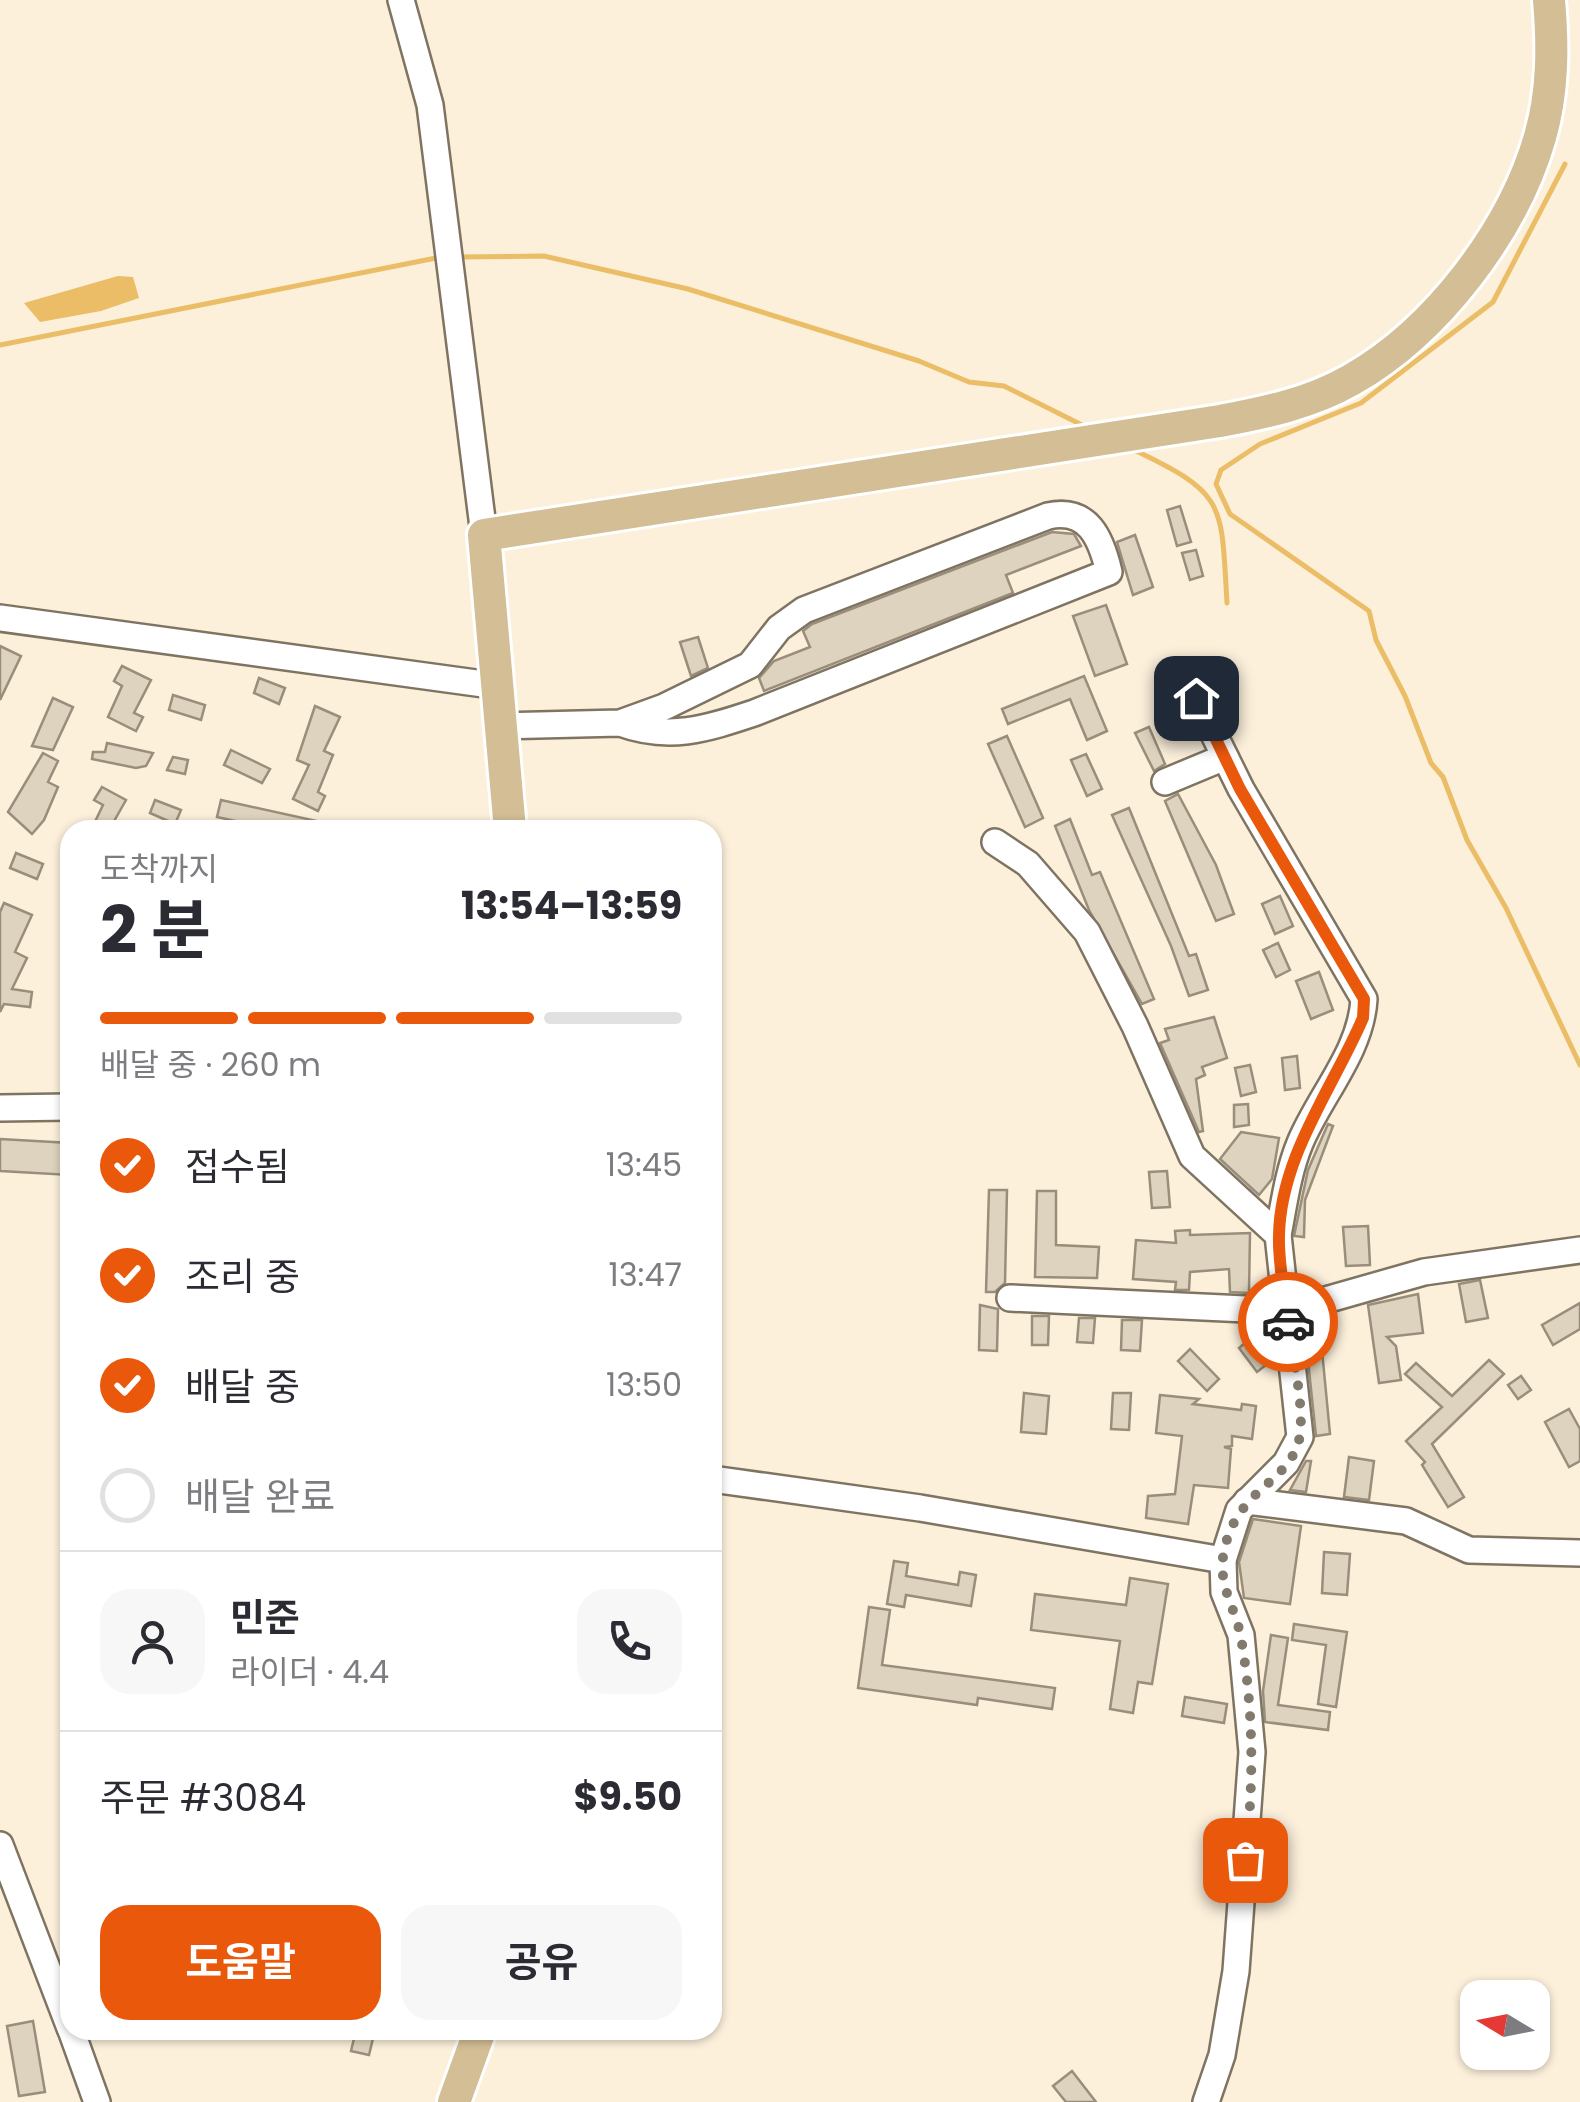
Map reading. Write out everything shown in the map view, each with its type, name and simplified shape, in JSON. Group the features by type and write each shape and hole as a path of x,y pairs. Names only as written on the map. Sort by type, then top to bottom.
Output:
{"main road":[{"path":"509,820 484,534 1220,421 1267,412 1347,382 1422,326 1486,245 1525,177 1540,136 1551,81 1550,0"},
{"path":"454,2102 476,2040"}],"street":[{"path":"401,0 430,105 484,534"},
{"path":"501,726 620,723 670,735 697,732 1110,572 1104,552 1083,519 1068,512 1048,516 804,610 779,628 750,665 620,723"},
{"path":"0,618 498,686"},
{"path":"1196,698 1225,757 1364,999 1363,1018 1348,1054 1300,1143 1278,1235 1300,1437 1286,1463 1247,1501 1228,1536 1223,1560 1224,1592 1241,1635 1252,1752 1236,1972 1222,2054 1206,2102"},
{"path":"1165,782 1225,757"},
{"path":"996,842 1028,864 1088,932 1135,1026 1192,1156 1278,1235"},
{"path":"0,1108 60,1107"},
{"path":"1010,1298 1287,1311 1424,1272 1580,1250"},
{"path":"722,1481 920,1508 1223,1560"},
{"path":"1247,1501 1406,1521 1469,1550 1580,1553"},
{"path":"0,1844 60,2003"},
{"path":"74,2040 97,2102"}],"shaded area":[{"path":"118,276 133,277 139,298 101,311 40,322 24,303"}],"building":[{"path":"1180,506 1191,542 1177,546 1167,510"},
{"path":"1052,532 1074,534 1081,546 1006,575 1013,593 764,691 759,678 774,661 810,647 803,631 812,624"},
{"path":"1135,535 1153,587 1133,595 1117,542"},
{"path":"1196,550 1203,576 1190,580 1182,553"},
{"path":"1106,605 1127,664 1095,676 1073,616"},
{"path":"698,637 708,668 691,676 680,642"},
{"path":"0,646 21,656 0,700"},
{"path":"122,666 151,680 134,713 143,717 136,731 108,717 122,686 114,681"},
{"path":"1084,676 1107,731 1087,740 1070,699 1008,724 1002,709"},
{"path":"259,678 285,688 279,704 254,693"},
{"path":"173,695 205,705 201,720 169,710"},
{"path":"53,698 73,707 53,750 32,746"},
{"path":"315,706 340,717 324,751 333,755 318,792 325,796 318,811 293,799 309,765 297,760"},
{"path":"1149,727 1165,764 1154,771 1135,733"},
{"path":"1007,736 1043,818 1025,827 988,744"},
{"path":"107,743 153,753 146,766 136,768 92,759 93,752 105,752"},
{"path":"231,750 270,769 262,783 224,765"},
{"path":"43,753 58,761 48,782 58,787 44,820 32,834 8,812"},
{"path":"1086,754 1102,789 1087,796 1071,760"},
{"path":"173,757 188,760 185,774 167,770"},
{"path":"102,787 126,800 115,820 96,820 103,805 94,800"},
{"path":"1178,794 1216,865 1234,914 1216,921 1165,801"},
{"path":"155,800 181,810 177,820 150,813"},
{"path":"221,800 312,820 231,820 217,817"},
{"path":"1129,808 1189,956 1196,954 1208,990 1189,996 1171,946 1112,815"},
{"path":"1070,819 1092,875 1100,872 1154,999 1142,1004 1089,910 1055,826"},
{"path":"16,853 43,864 37,879 10,868"},
{"path":"1280,896 1293,926 1275,934 1262,904"},
{"path":"4,903 32,915 15,952 27,958 12,989 32,992 30,1007 4,1004 0,1012 0,912"},
{"path":"1278,943 1290,970 1276,977 1263,950"},
{"path":"1319,972 1333,1010 1311,1019 1296,981"},
{"path":"1214,1017 1227,1058 1202,1067 1205,1075 1196,1079 1203,1131 1199,1132 1160,1043 1169,1040 1165,1029"},
{"path":"1297,1056 1300,1088 1285,1090 1282,1058"},
{"path":"1250,1065 1256,1092 1241,1096 1235,1068"},
{"path":"1248,1104 1249,1125 1234,1127 1234,1105"},
{"path":"1328,1124 1333,1126 1305,1200 1304,1237 1294,1236 1308,1170"},
{"path":"1241,1132 1279,1138 1272,1179 1259,1195 1220,1159"},
{"path":"0,1139 60,1142 60,1174 0,1171"},
{"path":"1167,1171 1170,1207 1152,1208 1149,1172"},
{"path":"989,1190 1007,1190 1005,1283 995,1292 986,1292"},
{"path":"1037,1191 1056,1191 1056,1245 1099,1247 1097,1278 1035,1277"},
{"path":"1368,1226 1370,1265 1346,1266 1343,1227"},
{"path":"1190,1230 1190,1235 1250,1233 1249,1293 1230,1292 1229,1269 1190,1272 1189,1290 1175,1290 1176,1282 1133,1279 1136,1240 1176,1243 1175,1231"},
{"path":"1480,1280 1488,1318 1466,1322 1459,1284"},
{"path":"1418,1294 1423,1333 1387,1337 1396,1346 1401,1380 1379,1383 1368,1305"},
{"path":"1580,1303 1580,1329 1553,1345 1542,1325"},
{"path":"980,1305 998,1309 997,1351 979,1350"},
{"path":"1032,1316 1049,1316 1048,1345 1032,1345"},
{"path":"1079,1318 1095,1318 1093,1343 1077,1342"},
{"path":"1319,1319 1330,1434 1316,1436 1304,1323"},
{"path":"1122,1320 1142,1320 1140,1351 1121,1350"},
{"path":"1252,1337 1271,1361 1257,1372 1239,1348"},
{"path":"1190,1349 1219,1379 1207,1391 1178,1361"},
{"path":"1489,1360 1504,1374 1432,1444 1464,1497 1448,1507 1422,1465 1425,1462 1406,1441 1442,1407 1405,1374 1416,1363 1452,1396"},
{"path":"1521,1376 1531,1390 1518,1399 1508,1385"},
{"path":"1024,1393 1049,1396 1046,1434 1021,1432"},
{"path":"1113,1393 1131,1393 1129,1430 1111,1429"},
{"path":"1160,1395 1199,1399 1193,1404 1241,1410 1242,1404 1256,1406 1252,1439 1232,1436 1232,1446 1224,1447 1231,1449 1228,1488 1194,1485 1188,1524 1146,1518 1148,1496 1175,1494 1182,1436 1156,1433"},
{"path":"1569,1409 1580,1429 1580,1461 1569,1467 1545,1422"},
{"path":"1349,1457 1374,1461 1369,1500 1344,1497"},
{"path":"1306,1461 1311,1461 1306,1492 1290,1490"},
{"path":"1253,1519 1301,1526 1290,1604 1244,1598 1239,1562"},
{"path":"1324,1552 1350,1554 1347,1595 1322,1593"},
{"path":"894,1561 908,1563 906,1576 958,1585 960,1572 976,1575 971,1606 906,1595 904,1607 887,1604"},
{"path":"1130,1578 1168,1584 1152,1684 1138,1682 1133,1713 1110,1709 1120,1641 1031,1630 1035,1594 1126,1605"},
{"path":"869,1607 890,1610 882,1665 1055,1688 1052,1709 978,1698 977,1705 858,1688"},
{"path":"1294,1624 1347,1632 1336,1707 1318,1704 1326,1645 1292,1640"},
{"path":"1271,1635 1288,1638 1278,1705 1330,1712 1328,1730 1265,1722 1263,1691"},
{"path":"1185,1697 1227,1704 1224,1723 1182,1716"},
{"path":"33,2021 45,2092 19,2096 7,2026"},
{"path":"354,2040 373,2040 369,2055 351,2051"},
{"path":"1072,2071 1096,2102 1066,2102 1053,2086"}],"waterway":[{"path":"1565,164 1493,302 1361,403 1260,444 1221,470 1216,484 1230,514 1369,611 1376,640 1405,696 1431,763 1443,777 1467,840 1506,908 1580,1065"},
{"path":"457,257 544,256 688,289 919,361 969,382 1004,386 1086,427"},
{"path":"0,345 441,257"},
{"path":"1132,449 1186,478 1213,505 1223,543 1227,603"}],"way so far":[{"path":"1245,1860 1252,1752 1250,1714 1241,1635 1224,1592 1223,1560 1239,1510 1286,1463 1300,1437 1288,1322"}],"route":[{"path":"1196,698 1240,789 1364,999 1363,1018 1300,1143 1287,1188 1278,1235 1288,1322"}]}
